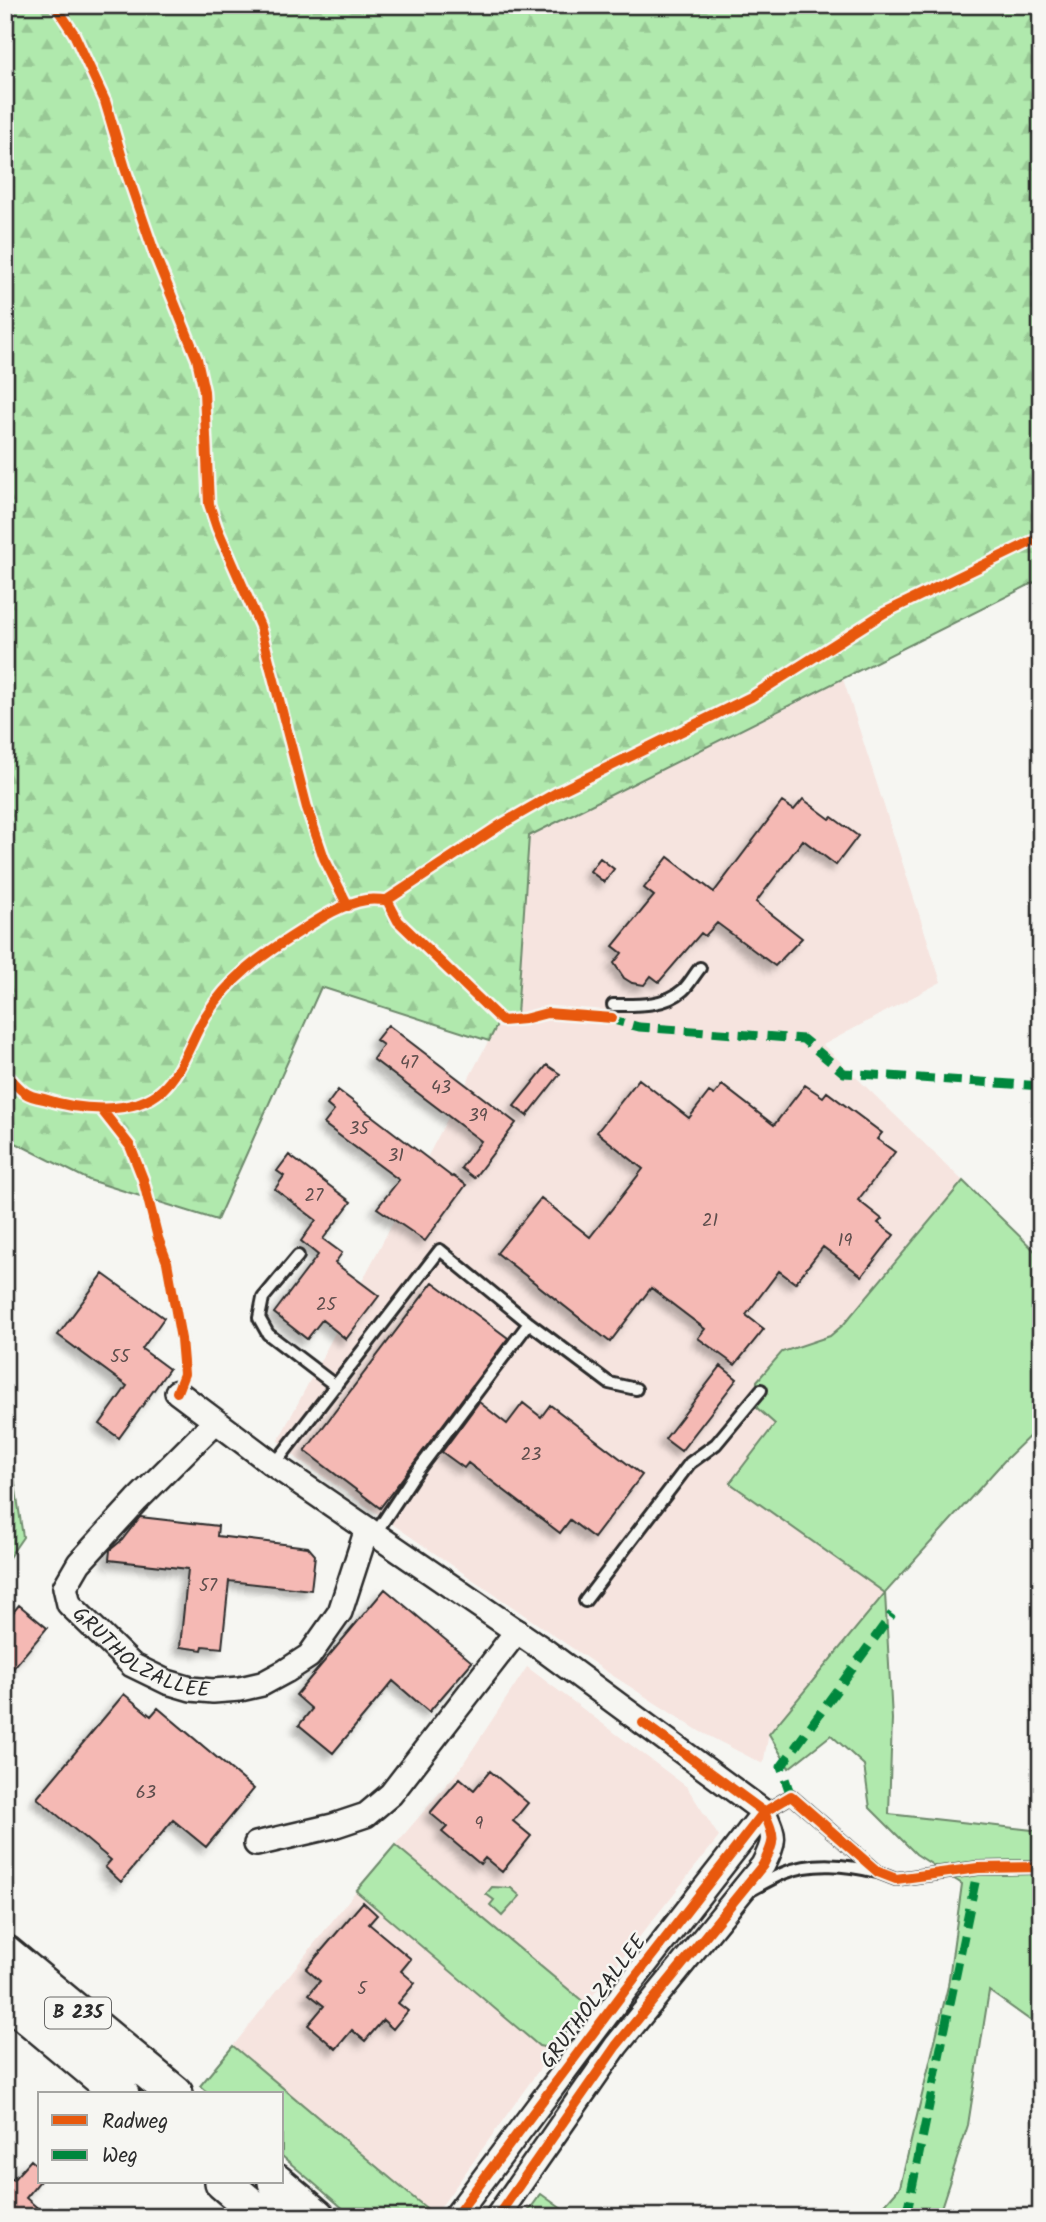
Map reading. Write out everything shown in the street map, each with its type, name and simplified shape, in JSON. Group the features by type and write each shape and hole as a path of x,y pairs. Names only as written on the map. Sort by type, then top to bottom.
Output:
{"main road":[{"name":"B 235","path":"5,1953 173,2092"},
{"name":"B 235","path":"5,1997 119,2092"},
{"path":"225,2184 264,2217"},
{"path":"278,2184 317,2217"}],"street":[{"path":"177,1392 274,1465 517,1631 764,1812 774,1835 772,1847 763,1864 616,2046 497,2217"},
{"name":"GRUTHOLZALLEE","path":"215,1422 79,1563 65,1587 69,1604 132,1665 167,1682 213,1692 262,1684 286,1671 309,1656 340,1612 371,1531"},
{"path":"256,1844 333,1826 366,1815 391,1794 517,1631"},
{"name":"GRUTHOLZALLEE","path":"456,2217 626,1989 764,1812"}],"lane":[{"path":"613,1005 664,1001 682,991 700,968"},
{"path":"274,1465 440,1250 529,1323 609,1383 636,1389"},
{"path":"298,1256 263,1298 259,1318 268,1334 336,1387"},
{"path":"371,1531 529,1323"},
{"path":"585,1601 690,1463 716,1444 761,1390"},
{"name":"GRUTHOLZALLEE","path":"764,1812 791,1796 878,1872"},
{"path":"737,1897 785,1872 820,1864 854,1867 896,1879 978,1868 1041,1867"}],"shaded area":[{"path":"843,679 941,982 823,1045 1041,1257 1041,1425 1005,1460 885,1593 769,1733 763,1764 699,1731 604,1670 298,1459 278,1441 501,1017 517,1015 529,836"},
{"path":"527,1667 687,1787 719,1837 586,2004 395,1845 459,1770"},
{"path":"356,1891 539,2046 554,2049 435,2215 233,2046"}],"green space":[{"path":"5,5 1041,5 1041,579 529,836 517,1015 501,1017 489,1041 321,987 217,1220 89,1180 10,1140 5,1175"},
{"path":"963,1181 1041,1257 1041,1425 1005,1460 885,1593 730,1483 775,1424 756,1407 757,1381 782,1352 830,1336 844,1324"},
{"path":"5,1417 23,1537 5,1563"},
{"path":"885,1593 892,1719 889,1814 1041,1831 1041,2028 989,1991 968,2125 938,2217 874,2217 900,2187 948,1986 962,1884 916,1854 870,1808 864,1765 831,1735 789,1768 769,1734"},
{"path":"395,1845 586,2004 554,2049 539,2046 356,1891"},
{"path":"492,1887 511,1888 520,1896 502,1916 490,1905 494,1900 486,1894"},
{"path":"233,2046 435,2215 353,2217 284,2158 284,2092 207,2092 200,2086"},
{"path":"541,2194 573,2217 524,2217"}],"building":[{"path":"803,799 858,836 836,865 803,840 756,902 802,938 775,966 717,923 705,936 701,933 659,982 651,976 644,985 624,978 614,963 622,953 613,946 654,896 644,888 668,857 714,892 782,802 794,810"},
{"path":"600,858 614,869 604,882 590,871"},
{"path":"388,1025 516,1123 474,1178 461,1168 481,1141 373,1059 383,1045 376,1040"},
{"path":"547,1065 560,1074 527,1116 514,1106"},
{"path":"639,1079 689,1118 709,1092 714,1095 722,1085 774,1125 805,1085 823,1097 827,1092 882,1133 877,1139 895,1152 858,1200 882,1219 878,1223 894,1235 862,1276 823,1247 795,1283 779,1271 746,1315 764,1329 735,1365 698,1338 705,1329 651,1288 610,1342 497,1253 541,1198 590,1237 643,1169 597,1132"},
{"path":"338,1090 466,1185 425,1241 377,1208 399,1180 324,1124 334,1111 327,1105"},
{"path":"289,1155 351,1202 323,1239 342,1253 335,1263 379,1296 346,1339 322,1320 307,1339 274,1313 318,1255 301,1241 316,1220 275,1189 284,1176 277,1171"},
{"path":"103,1274 164,1318 142,1349 169,1369 119,1438 100,1424 127,1386 58,1335"},
{"path":"433,1282 508,1338 380,1508 305,1451"},
{"path":"721,1366 737,1379 681,1451 665,1439"},
{"path":"479,1402 507,1424 523,1403 541,1417 550,1405 642,1475 594,1538 570,1520 560,1533 468,1463 464,1468 442,1452"},
{"path":"140,1517 218,1526 217,1536 308,1547 315,1555 311,1590 229,1581 222,1648 203,1646 202,1650 180,1647 188,1569 109,1560 110,1550 122,1540"},
{"path":"385,1589 472,1662 429,1712 393,1681 333,1753 299,1725 312,1709 296,1695"},
{"path":"19,1605 47,1628 5,1678 5,1622"},
{"path":"124,1694 151,1716 158,1708 254,1789 206,1847 173,1820 121,1882 105,1867 111,1860 37,1798"},
{"path":"490,1771 528,1803 513,1821 531,1836 502,1872 485,1858 480,1864 442,1832 447,1827 430,1813 460,1778 474,1790"},
{"path":"363,1902 377,1915 369,1924 411,1959 401,1971 415,1983 398,2003 408,2011 393,2029 383,2020 365,2041 352,2030 336,2049 308,2025 324,2006 309,1994 320,1981 306,1969"},
{"path":"31,2160 38,2166 38,2183 26,2198 48,2217 5,2217 5,2174 13,2180"}],"marked path":[{"path":"606,1018 639,1027 803,1039 844,1073 1041,1086"},
{"path":"791,1796 781,1767 892,1614"},
{"path":"906,2217 978,1868"}],"cycle path":[{"path":"55,5 74,34 105,101 155,255 197,359 204,391 209,504 260,626 307,808 324,858 348,906"},
{"path":"5,1073 28,1095 72,1106 121,1107 150,1098 169,1083 205,1017 235,979 259,959 314,922 339,908 357,902 387,900 502,824 556,793 751,697 884,613 1041,537"},
{"path":"387,900 398,921 502,1021 547,1013 612,1018"},
{"path":"101,1109 130,1146 143,1179 167,1262 181,1339 184,1374 177,1392"},
{"path":"497,2217 616,2046 763,1865 772,1844 772,1833 764,1812 643,1723"},
{"path":"455,2217 626,1989 764,1812 791,1796 878,1872 896,1879 978,1868 1041,1867"}]}
